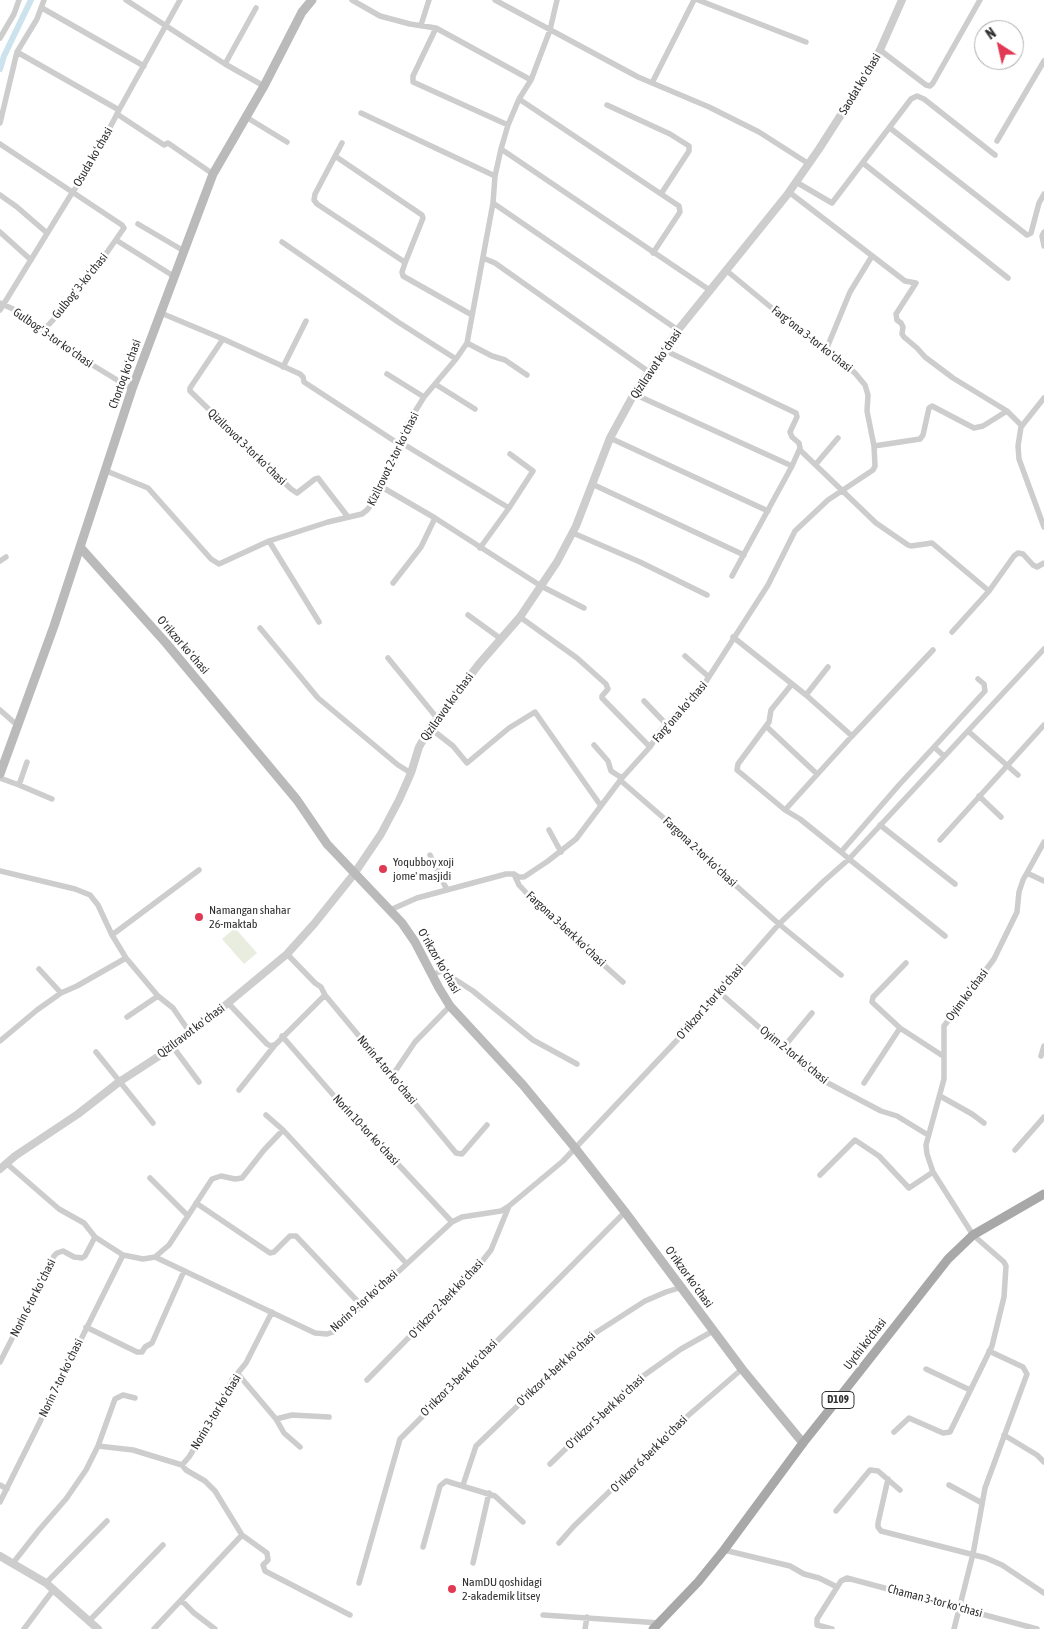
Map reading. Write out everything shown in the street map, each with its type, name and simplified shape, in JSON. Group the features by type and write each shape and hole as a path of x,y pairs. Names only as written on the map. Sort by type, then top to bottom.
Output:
{"main road":[{"name":"Chortoq koʻchasi","path":"0,774 54,626 132,389 213,174 264,86 294,25 312,0"},
{"name":"Oʻrikzor koʻchasi","path":"80,547 166,643 297,800 327,844 402,923 415,942 431,975 450,1006 523,1085 574,1148 625,1212 742,1369 803,1443"},
{"name":"Uychi ko'chasi","path":"656,1626 698,1582 724,1550 803,1443 948,1259 973,1235 1044,1194"}],"street":[{"path":"0,38 14,14 19,0"},
{"path":"0,123 17,52 42,8 44,0"},
{"path":"126,0 264,86"},
{"name":"Osuda koʻchasi","path":"1,306 97,155 118,112 180,0"},
{"path":"352,0 380,16 410,24 436,28 530,80"},
{"path":"421,25 429,0"},
{"path":"495,0 638,77 709,107 759,132 809,164"},
{"name":"Kizilrovot 2-tor koʻchasi","path":"104,470 148,488 216,564 222,564 269,541 362,514 367,510 380,486 408,423 424,397 467,343 501,149 508,126 530,80 550,30 557,0"},
{"path":"652,83 694,0"},
{"path":"698,0 806,42"},
{"name":"Saodat koʻchasi","path":"809,164 862,82 880,50 902,0"},
{"path":"880,50 926,85 930,86 980,0"},
{"path":"42,8 144,66"},
{"path":"226,64 256,8"},
{"path":"436,28 413,76 413,82 508,126"},
{"path":"17,52 118,112 164,145 168,143 213,174"},
{"path":"997,140 1044,61"},
{"path":"796,182 832,203 914,97 920,97 995,155"},
{"path":"519,100 679,206 681,210 653,253"},
{"path":"607,105 670,134 689,146 689,151 661,194"},
{"path":"361,113 495,176"},
{"path":"246,117 287,142"},
{"path":"890,128 1027,235 1031,233 1039,203 1044,194"},
{"path":"342,143 315,194 314,200 405,263"},
{"path":"0,144 123,226 124,230 116,240 175,277"},
{"path":"501,149 710,291"},
{"path":"336,156 422,215 423,218 402,272 403,276 472,315"},
{"path":"863,163 1008,278"},
{"name":"Qizilravot koʻchasi","path":"3,1166 78,1114 119,1082 191,1034 287,954 314,924 354,874 381,834 412,773 419,747 430,728 520,617 573,533 610,438 634,394 678,330 727,271 809,164"},
{"path":"789,192 905,280 916,284 896,314 897,320 903,327 904,337 924,357 953,378 1008,411 1022,426"},
{"path":"0,195 47,233"},
{"path":"493,203 678,330"},
{"path":"138,224 184,252"},
{"path":"0,232 31,260"},
{"path":"1044,232 1042,236 1044,246"},
{"name":"Gulbog' 3-koʻchasi","path":"42,332 88,279 116,240"},
{"path":"282,242 374,306 456,359"},
{"path":"826,350 850,292 872,256"},
{"path":"483,258 495,263 649,372"},
{"name":"Fargʻona 3-tor koʻchasi","path":"727,271 855,373 866,387 868,395 867,410 874,446"},
{"name":"Gulbog' 3-tor koʻchasi","path":"1,306 13,310 61,346 132,389"},
{"path":"161,313 300,374 304,382 400,443 509,508"},
{"path":"283,367 306,321"},
{"name":"Qizilrovot 3-tor koʻchasi","path":"223,339 190,388 190,391 291,489 296,492 318,478 348,517"},
{"path":"467,343 505,360 527,376"},
{"path":"664,350 796,413 797,417 790,432 792,437 799,443 800,450 732,576"},
{"path":"387,374 424,397"},
{"path":"434,384 475,409"},
{"path":"634,394 792,466"},
{"path":"1044,398 1022,426 1019,434 1019,460 1044,527"},
{"path":"874,446 920,439 923,435 929,409 932,406 974,428 983,426 1008,411"},
{"path":"610,438 768,511"},
{"path":"816,464 838,438"},
{"name":"Fargʻona koʻchasi","path":"390,910 417,898 506,874 514,874 519,878 524,877 561,852 582,833 621,779 710,677 768,585 795,531 814,511 842,489 873,470 875,466 874,446"},
{"path":"800,450 876,523 908,545 932,543 988,591"},
{"path":"480,548 533,471 510,454"},
{"path":"592,484 744,555"},
{"path":"380,486 435,518 541,586 584,608"},
{"path":"393,583 421,547 435,518"},
{"path":"573,533 640,562 707,595"},
{"path":"269,541 320,622"},
{"path":"952,632 1018,553 1025,555 1035,566 1039,567 1044,563"},
{"path":"0,561 6,557"},
{"path":"468,615 501,639"},
{"path":"520,617 577,658 606,684 608,689 602,698 650,747"},
{"path":"260,628 318,698 391,759 412,773"},
{"path":"734,637 806,695 852,736"},
{"name":"Oʻrikzor 1-tor koʻchasi","path":"509,1206 563,1161 638,1082 780,924 824,881 849,860 1044,648"},
{"path":"785,810 933,650"},
{"path":"685,656 710,677"},
{"path":"388,658 437,718"},
{"path":"806,695 828,667"},
{"path":"841,852 899,784 985,691 984,684 978,679"},
{"path":"792,684 771,710 769,722 737,765 737,770 945,936"},
{"path":"644,701 667,724"},
{"path":"0,710 17,725"},
{"path":"430,728 453,746 466,763 509,728 535,712 601,806"},
{"path":"940,840 1044,725"},
{"path":"766,726 817,774"},
{"path":"968,731 1018,775"},
{"name":"Fargona 2-tor koʻchasi","path":"594,745 608,761 611,771 780,924 841,975"},
{"path":"934,747 944,756"},
{"path":"19,785 27,762"},
{"path":"0,778 52,799"},
{"path":"979,796 1001,817"},
{"path":"880,826 955,884"},
{"path":"549,830 561,852"},
{"name":"Oyim koʻchasi","path":"990,1351 1004,1296 1006,1268 1004,1262 973,1235 933,1172 926,1149 928,1135 940,1096 944,1072 944,1026 994,959 1017,912 1019,892 1027,873 1044,842"},
{"path":"430,855 447,890"},
{"path":"112,935 199,870"},
{"path":"0,872 86,893 94,899 126,958 158,996 172,1008 191,1034"},
{"path":"1027,873 1044,881"},
{"name":"Fargona 3-berk koʻchasi","path":"514,874 519,886 545,913 623,982"},
{"name":"Norin 4-tor koʻchasi","path":"287,954 321,987 325,995 459,1155 465,1152 488,1125"},
{"path":"0,1041 36,1010 61,993 126,958"},
{"path":"906,964 872,1000 900,1028 943,1056"},
{"path":"40,968 61,993"},
{"path":"431,975 442,971 473,991 534,1040 577,1064"},
{"name":"Oyim 2-tor koʻchasi","path":"719,992 824,1082 882,1111 897,1116 928,1135"},
{"path":"239,1090 282,1036 325,995"},
{"path":"127,1017 158,996"},
{"path":"228,1003 267,1044 271,1046 276,1044"},
{"path":"392,1076 415,1042 450,1006"},
{"path":"783,1048 812,1013"},
{"path":"864,1083 900,1028"},
{"name":"Norin 10-tor koʻchasi","path":"282,1036 340,1104 452,1222"},
{"path":"1041,1056 1044,1046"},
{"path":"173,1047 198,1082"},
{"path":"96,1052 153,1123"},
{"path":"940,1096 984,1123"},
{"path":"266,1115 406,1263"},
{"path":"1015,1150 1044,1117"},
{"path":"3,1166 59,1209 84,1223 95,1238 123,1255 143,1259 155,1257 169,1245 212,1179 221,1176 235,1179 242,1178 282,1130"},
{"path":"820,1175 855,1140 858,1140 879,1156 909,1188 933,1172"},
{"path":"150,1178 188,1216"},
{"path":"196,1203 270,1253 274,1252 290,1236 296,1236 361,1306"},
{"name":"Norin 9-tor koʻchasi","path":"155,1257 315,1334 322,1335 333,1332 452,1222 462,1216 501,1211 509,1206"},
{"name":"Oʻrikzor 2-berk koʻchasi","path":"367,1380 462,1286 476,1269 491,1250 509,1206"},
{"name":"Oʻrikzor 3-berk koʻchasi","path":"359,1583 400,1439 625,1212"},
{"name":"Norin 6-tor koʻchasi","path":"0,1362 54,1256 59,1251 63,1251 74,1257 82,1258 95,1238"},
{"name":"Norin 7-tor koʻchasi","path":"0,1502 123,1255"},
{"path":"86,1327 137,1352 142,1352 145,1347 152,1343 184,1271"},
{"name":"Oʻrikzor 4-berk koʻchasi","path":"463,1485 476,1446 589,1337 645,1301 682,1287"},
{"name":"Norin 3-tor koʻchasi","path":"182,1464 195,1448 217,1412 232,1380 238,1374 272,1312"},
{"name":"Oʻrikzor 5-berk koʻchasi","path":"550,1464 641,1377 682,1349 713,1331"},
{"path":"894,1432 909,1418 943,1433 950,1432 990,1351 1023,1367 1027,1374 985,1488 973,1554 954,1629"},
{"name":"Oʻrikzor 6-berk koʻchasi","path":"559,1544 574,1526 683,1420 742,1369"},
{"path":"926,1369 970,1390"},
{"path":"238,1374 276,1419 284,1433 300,1447"},
{"path":"13,1563 66,1499 86,1470 98,1446 115,1399 123,1395 135,1398"},
{"path":"276,1419 292,1415 329,1417"},
{"path":"1004,1435 1037,1455 1044,1462"},
{"path":"98,1446 133,1450 182,1464 186,1470 205,1481 215,1491 242,1535 267,1553 268,1556 263,1565 269,1574 350,1615"},
{"path":"836,1511 870,1470 878,1471 900,1490"},
{"path":"888,1479 878,1523 879,1529 973,1554 1002,1565 1044,1593"},
{"path":"423,1547 441,1483 446,1481 489,1493 498,1498 523,1522"},
{"path":"0,1484 7,1489"},
{"path":"949,1485 982,1503"},
{"path":"473,1563 489,1493"},
{"path":"46,1583 107,1521"},
{"path":"154,1629 242,1535"},
{"path":"89,1621 163,1545"},
{"path":"724,1550 790,1566 804,1574 820,1578 837,1587 817,1619 819,1627 832,1629"},
{"path":"0,1556 46,1583 98,1629"},
{"name":"Chaman 3-tor koʻchasi","path":"837,1587 844,1579 851,1578 1037,1629"},
{"path":"24,1629 54,1589"},
{"path":"182,1600 194,1613 215,1629"},
{"path":"543,1615 656,1626"},
{"path":"585,1629 587,1618"}],"shaded area":[{"path":"235,928 257,953 244,964 222,939"}],"waterway":[{"path":"0,69 4,56 31,0"}],"place":[{"name":"Yoqubboy xoji jome' masjidi","path":"383,869"},
{"name":"Namangan shahar 26-maktab","path":"199,917"},
{"name":"NamDU qoshidagi 2-akademik litsey","path":"452,1589"}]}
